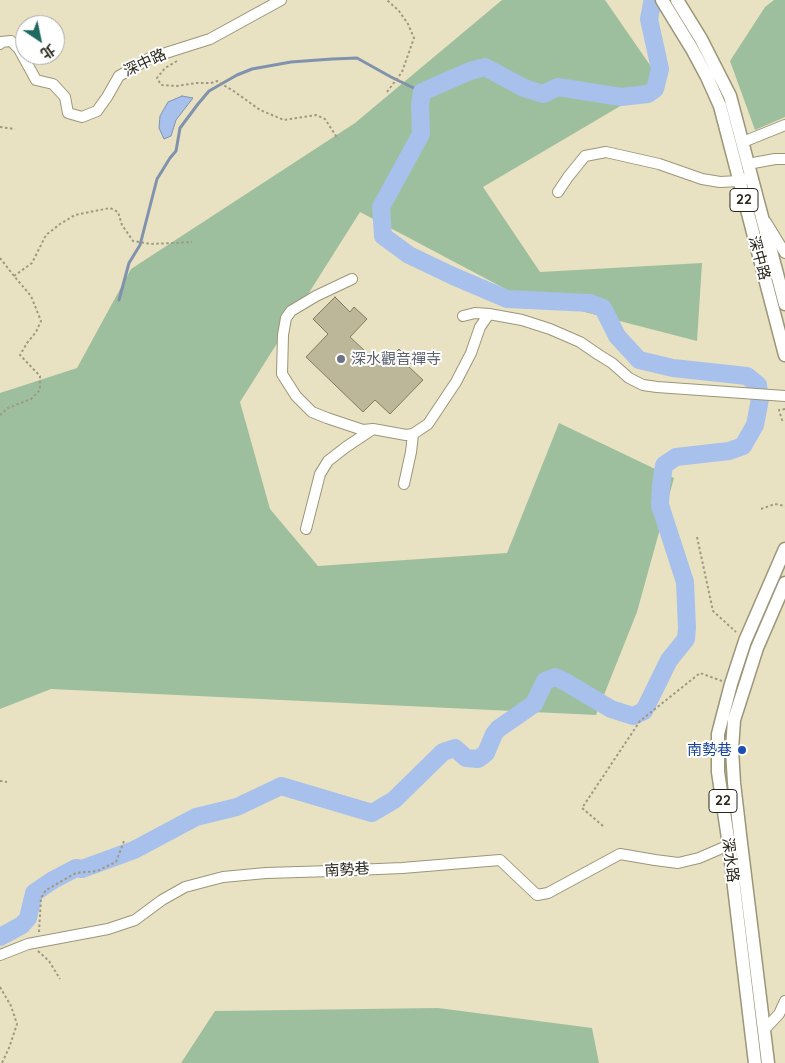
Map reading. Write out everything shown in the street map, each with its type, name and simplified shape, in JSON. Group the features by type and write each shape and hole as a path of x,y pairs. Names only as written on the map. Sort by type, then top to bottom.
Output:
{"main road":[{"name":"深中路","path":"662,0 692,49 720,106 745,180 785,354"},
{"name":"深中路","path":"677,0 701,40 730,96 748,164 745,180 761,215 785,304"},
{"name":"深水路","path":"768,1063 735,844 718,772 718,734 745,641 785,549"},
{"name":"深水路","path":"755,1063 735,844 732,749 734,720 757,648 785,583"}],"lane":[{"name":"深中路","path":"0,44 1,42 11,41 19,49 36,80 53,84 65,97 68,113 82,118 97,110 119,76 150,58 210,38 281,0"},
{"path":"743,142 785,125"},
{"path":"558,192 585,156 606,152 659,164 702,179 720,182 745,180"},
{"path":"748,164 775,158 785,159"},
{"path":"761,215 785,253"},
{"path":"352,279 316,296 291,311 286,318 282,374 296,396 312,412 363,430 373,429 406,435 413,434 428,424 456,382 471,353 480,327 489,314"},
{"path":"463,316 475,313 489,314 522,320 550,329 580,342 612,363 629,378 643,385 785,396"},
{"path":"306,529 320,474 328,461 373,429"},
{"path":"404,484 413,434"},
{"name":"南勢巷","path":"0,955 34,943 108,929 135,920 162,900 185,887 223,877 266,873 332,872 500,860 538,895 548,893 620,854 678,864 735,844"},
{"path":"764,1030 778,1014 785,1001"}],"path":[{"path":"387,0 399,11 408,24 414,38 402,72 387,92"},
{"path":"180,59 165,68 157,78 161,85 177,86 217,81 260,110 284,120 316,115 325,119 338,139"},
{"path":"0,127 15,129"},
{"path":"14,276 32,263 46,235 60,224 75,215 110,208 118,212 122,225 133,241 151,244 192,242"},
{"path":"0,258 32,296 41,321 36,332 20,355 40,376 40,390 31,399 8,408 0,415"},
{"path":"785,409 779,410 782,420 785,419"},
{"path":"761,509 775,504 785,506"},
{"path":"697,537 713,611 745,641"},
{"path":"603,826 582,808 640,721 700,673 731,684"},
{"path":"0,781 7,782"},
{"path":"60,979 34,943 42,898 46,890 76,873 97,871 116,862 124,841"},
{"path":"0,987 11,1006 17,1024 2,1063"}],"green space":[{"path":"502,0 605,0 661,81 483,187 540,272 702,263 697,341 515,294 360,212 240,402 270,509 318,566 507,553 559,423 674,478 637,612 596,715 51,689 0,709 0,393 77,368 131,269 355,123"},
{"path":"774,0 785,0 785,117 755,130 730,61 765,7"},
{"path":"438,1008 592,1028 599,1063 181,1063 215,1011"}],"water":[{"path":"182,96 193,98 176,120 171,136 164,139 159,128 160,116 168,102"}],"building":[{"name":"深水觀音禪寺","path":"335,297 350,312 354,307 367,319 350,337 382,367 399,349 412,362 408,366 423,380 390,414 375,400 363,412 306,357 328,334 313,319"}],"waterway":[{"path":"0,937 22,925 28,918 34,893 53,880 76,868 82,869 134,850 196,817 237,807 281,786 372,813 394,800 443,752 455,748 466,758 478,759 486,753 498,729 534,704 545,681 555,677 611,709 633,716 644,711 669,660 686,639 687,628 685,582 660,505 664,465 676,457 729,451 743,446 755,425 760,399 758,385 747,376 673,368 639,360 617,336 603,308 590,303 507,299 453,276 409,255 383,236 381,207 421,134 420,105 422,92 470,71 485,67 524,88 543,94 558,87 621,97 648,94 655,89 660,69 649,19 653,0"},
{"path":"119,300 129,263 140,245 157,179 176,151 180,128 209,91 252,69 291,62 357,58 422,92"}],"place":[{"name":"深水觀音禪寺","path":"341,359"},
{"name":"南勢巷","path":"742,750"}]}
